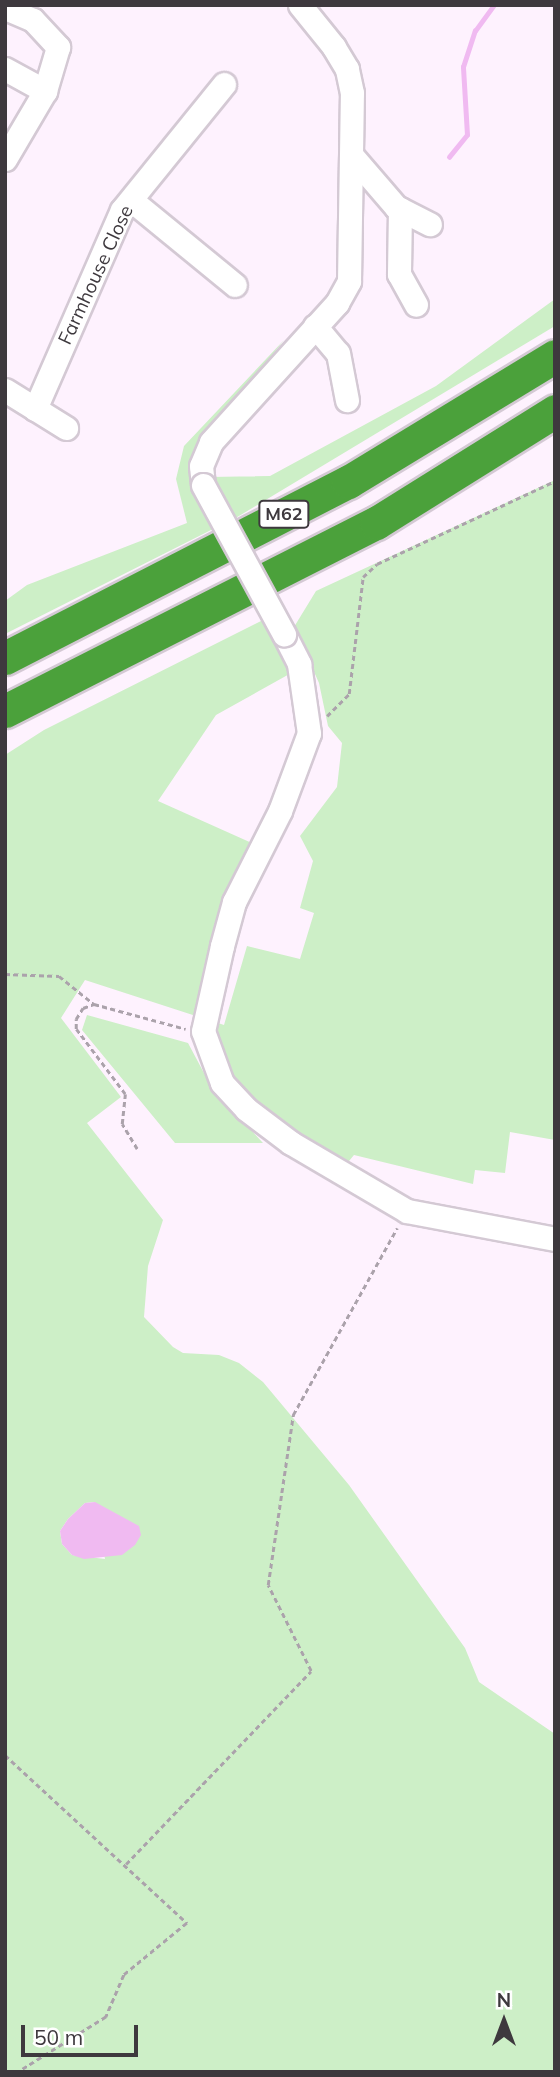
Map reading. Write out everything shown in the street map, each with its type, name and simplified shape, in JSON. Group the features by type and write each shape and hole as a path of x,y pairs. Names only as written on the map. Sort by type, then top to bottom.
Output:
{"highway":[{"name":"M62","path":"5,658 348,482 555,356"},
{"name":"M62","path":"5,711 376,523 555,411"}],"street":[{"path":"300,5 347,69 352,93 349,281 337,303 212,442 201,466 203,485 299,664 309,733 280,811 234,902 203,1031 222,1083 246,1109 332,1170 379,1191 407,1210 555,1239"},
{"path":"5,8 33,20 58,47 45,91 5,159"},
{"path":"5,69 45,91"},
{"name":"Farmhouse Close","path":"34,409 131,200 225,84"},
{"path":"352,157 400,209 430,224"},
{"path":"131,200 235,285"},
{"path":"400,209 399,274 416,305"},
{"path":"315,326 338,353 347,400"},
{"path":"6,393 66,428"}],"path":[{"path":"309,733 349,694 363,577 377,564 555,481"},
{"path":"5,974 59,976 94,1004 166,1026 203,1031"},
{"path":"94,1004 83,1009 76,1030 125,1094 122,1124 137,1149"},
{"path":"126,1864 311,1671 268,1585 293,1415 407,1210"},
{"path":"5,1755 187,1923 124,1975 106,2017 18,2072"}],"green space":[{"path":"555,299 555,326 229,522 209,477 270,476 436,386"},
{"path":"284,340 200,448 217,527 5,634 5,601 27,585 187,523 176,479 184,446"},
{"path":"555,480 555,1140 510,1132 505,1173 475,1170 473,1184 354,1155 344,1167 234,1085 217,1047 212,1021 224,1025 247,946 300,959 314,913 300,908 313,861 300,836 337,787 342,743 328,726 319,683 294,627 316,591"},
{"path":"263,620 293,672 216,715 158,801 254,844 199,1017 85,980 61,1018 121,1097 87,1123 163,1220 148,1266 144,1317 173,1347 183,1353 219,1355 239,1363 263,1382 349,1485 465,1648 479,1682 555,1734 555,2072 5,2072 5,755 44,730","holes":["95,1502 105,1559 72,1555 62,1544 60,1531 85,1503"]},
{"path":"87,1015 188,1043 212,1088 263,1143 175,1143 82,1030"}],"shaded area":[{"path":"95,1502 139,1526 141,1535 135,1545 122,1555 84,1559 72,1555 62,1544 60,1531 68,1519 85,1503"}],"waterway":[{"path":"449,157 467,135 463,67 475,31 494,5"}]}
